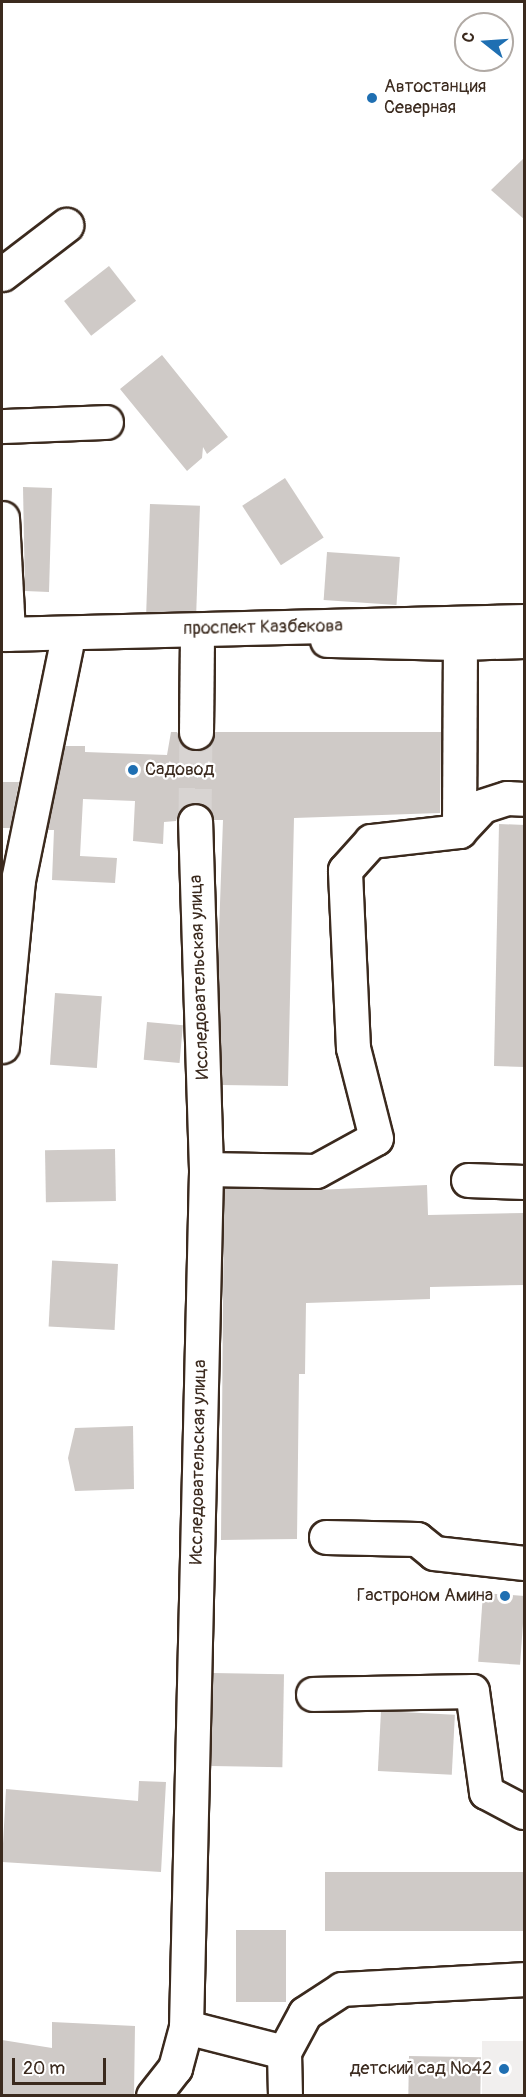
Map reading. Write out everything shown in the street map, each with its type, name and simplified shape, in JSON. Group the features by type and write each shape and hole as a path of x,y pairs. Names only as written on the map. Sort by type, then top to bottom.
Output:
{"main road":[{"path":"2,274 66,225"},
{"path":"2,426 106,422"},
{"path":"2,519 4,639 66,647 197,643 460,644 525,641"},
{"name":"проспект Казбекова","path":"4,639 525,621"},
{"path":"196,732 197,643"},
{"path":"459,831 460,644"},
{"path":"2,1046 18,880 66,647"},
{"path":"206,1169 316,1171 376,1138 353,1048 345,870 371,841 459,831 482,806 507,798 525,799"},
{"name":"Исследовательская улица","path":"153,2096 175,2068 186,2027 206,1169 195,821"},
{"path":"468,1180 525,1182"},
{"path":"326,1538 417,1539 434,1553 525,1563"},
{"path":"313,1694 472,1691 486,1792 525,1812"},
{"path":"285,2096 284,2052 305,2013 342,1989 525,1979"},
{"path":"186,2027 284,2052"}],"shaded area":[{"name":"детский сад №42","path":"482,2041 524,2041 524,2095 482,2095"}],"building":[{"path":"525,157 525,220 491,190"},
{"path":"109,266 136,301 91,336 64,301"},
{"path":"162,355 228,437 207,454 203,447 202,458 187,471 120,389"},
{"path":"285,478 324,538 281,565 242,506"},
{"path":"23,487 52,488 49,592 25,591"},
{"path":"150,504 200,506 196,614 146,612"},
{"path":"327,552 400,557 396,605 324,600"},
{"path":"171,732 177,732 186,748 196,751 212,742 215,732 441,732 440,813 294,818 288,1086 222,1085 218,959 223,820 214,820 204,805 194,802 179,812 176,821 164,822 163,844 133,841 135,801 83,799 80,856 117,858 115,883 52,880 54,830 47,830 65,746 85,746 85,752 167,755"},
{"path":"2,782 19,782 10,828 2,828"},
{"path":"499,824 525,825 525,1067 494,1066"},
{"path":"55,993 102,996 97,1068 50,1065"},
{"path":"147,1022 183,1025 180,1063 144,1060"},
{"path":"115,1149 116,1201 46,1202 45,1150"},
{"path":"427,1185 428,1215 525,1213 525,1285 430,1287 430,1299 306,1303 305,1374 299,1374 297,1539 221,1540 224,1188 316,1190"},
{"path":"52,1261 118,1264 115,1330 49,1326"},
{"path":"133,1426 134,1489 75,1491 68,1458 75,1428"},
{"path":"483,1593 524,1596 520,1665 478,1662"},
{"path":"213,1673 284,1674 282,1767 211,1766"},
{"path":"381,1711 455,1715 452,1775 378,1771"},
{"path":"139,1781 166,1782 161,1872 2,1862 6,1789 138,1801"},
{"path":"325,1872 524,1872 524,1931 325,1931"},
{"path":"236,1930 286,1930 286,2002 236,2002"},
{"path":"52,2022 135,2026 134,2096 2,2096 2,2040 52,2048"},
{"path":"409,2056 481,2057 480,2096 408,2096"}],"tunnel":[{"path":"195,821 196,732"}],"place":[{"name":"Автостанция Северная","path":"372,98"},
{"name":"Садовод","path":"133,770"},
{"name":"Гастроном Амина","path":"505,1596"},
{"name":"детский сад №42","path":"504,2069"}]}
